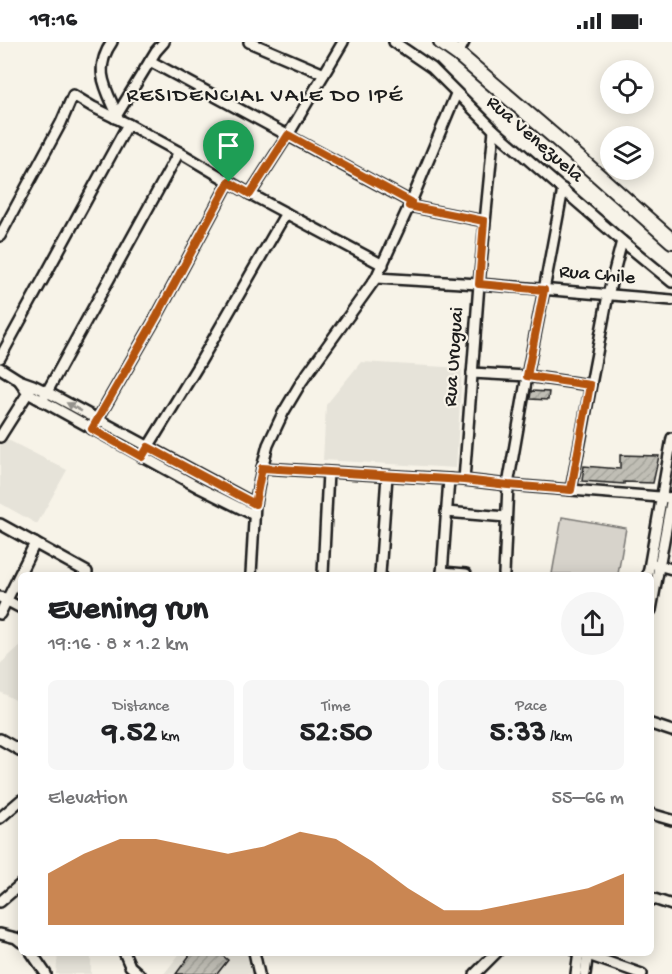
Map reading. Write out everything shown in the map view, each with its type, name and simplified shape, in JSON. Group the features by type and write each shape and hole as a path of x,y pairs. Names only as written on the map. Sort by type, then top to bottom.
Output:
{"highway":[{"path":"441,42 461,48 556,138 672,241"}],"street":[{"path":"112,42 104,57 101,70 116,116"},
{"path":"116,116 156,51 164,42"},
{"path":"249,42 324,74"},
{"path":"250,194 343,42"},
{"name":"Rua Venezuela","path":"394,42 432,68 494,130 672,282"},
{"path":"150,61 410,204 484,221"},
{"path":"251,572 255,504 265,454 274,432 302,381 383,265 456,93"},
{"path":"0,236 61,123 73,95 93,107 116,116 250,194 383,265"},
{"path":"0,358 128,124"},
{"name":"Rua Uruguai","path":"464,480 484,221 494,130"},
{"path":"42,401 179,152"},
{"path":"92,429 157,316 229,182"},
{"path":"504,572 508,485 563,189"},
{"path":"142,457 199,364 286,213"},
{"path":"571,490 608,295 622,241"},
{"name":"Rua Chile","path":"376,278 672,300"},
{"path":"0,368 31,389 42,401 142,457 254,515"},
{"path":"472,373 527,376 590,385"},
{"path":"31,389 47,392 255,504"},
{"path":"1,433 31,389"},
{"path":"654,595 660,566 668,497 672,438"},
{"path":"262,468 464,480 668,497"},
{"path":"323,572 328,472"},
{"path":"380,572 387,476"},
{"path":"442,572 449,479"},
{"path":"648,572 668,497"},
{"path":"446,512 506,517"},
{"path":"0,524 87,572"},
{"path":"19,572 35,543"},
{"path":"650,563 672,569"},
{"path":"0,614 4,599 18,574"},
{"path":"4,599 18,606"},
{"path":"654,725 672,731"},
{"path":"0,739 18,749"},
{"path":"0,818 18,803"},
{"path":"654,815 672,820"},
{"path":"0,902 18,887"},
{"path":"654,899 672,905"},
{"path":"0,934 18,940"},
{"path":"38,956 46,974"},
{"path":"255,956 258,974"},
{"path":"475,974 493,956"},
{"path":"576,974 581,956"},
{"path":"582,956 585,974"},
{"path":"591,956 642,974"},
{"path":"129,970 139,974"}],"shaded area":[{"path":"361,362 462,368 456,468 323,460 326,405"},
{"path":"4,438 67,470 37,524 0,503 0,445"},
{"path":"562,517 626,528 618,572 552,572"},
{"path":"18,648 18,701 0,692 0,664"},
{"path":"58,956 91,956 91,974 56,974"},
{"path":"178,956 251,956 255,974 164,974"}],"building":[{"path":"531,391 549,392 548,400 530,399"},
{"path":"620,455 659,456 653,483 624,482 624,484 582,481 584,466 620,469"},
{"path":"189,956 223,956 228,960 217,974 176,974"}],"district":[{"name":"RESIDENCIAL VALE DO IPÉ","path":"265,97"}],"route":[{"path":"288,135 411,202 409,206 484,221 479,284 544,290 527,376 590,385 571,490 464,480 262,468 255,504 148,447 142,457 92,429 157,316 229,182 250,194 288,135"}]}
